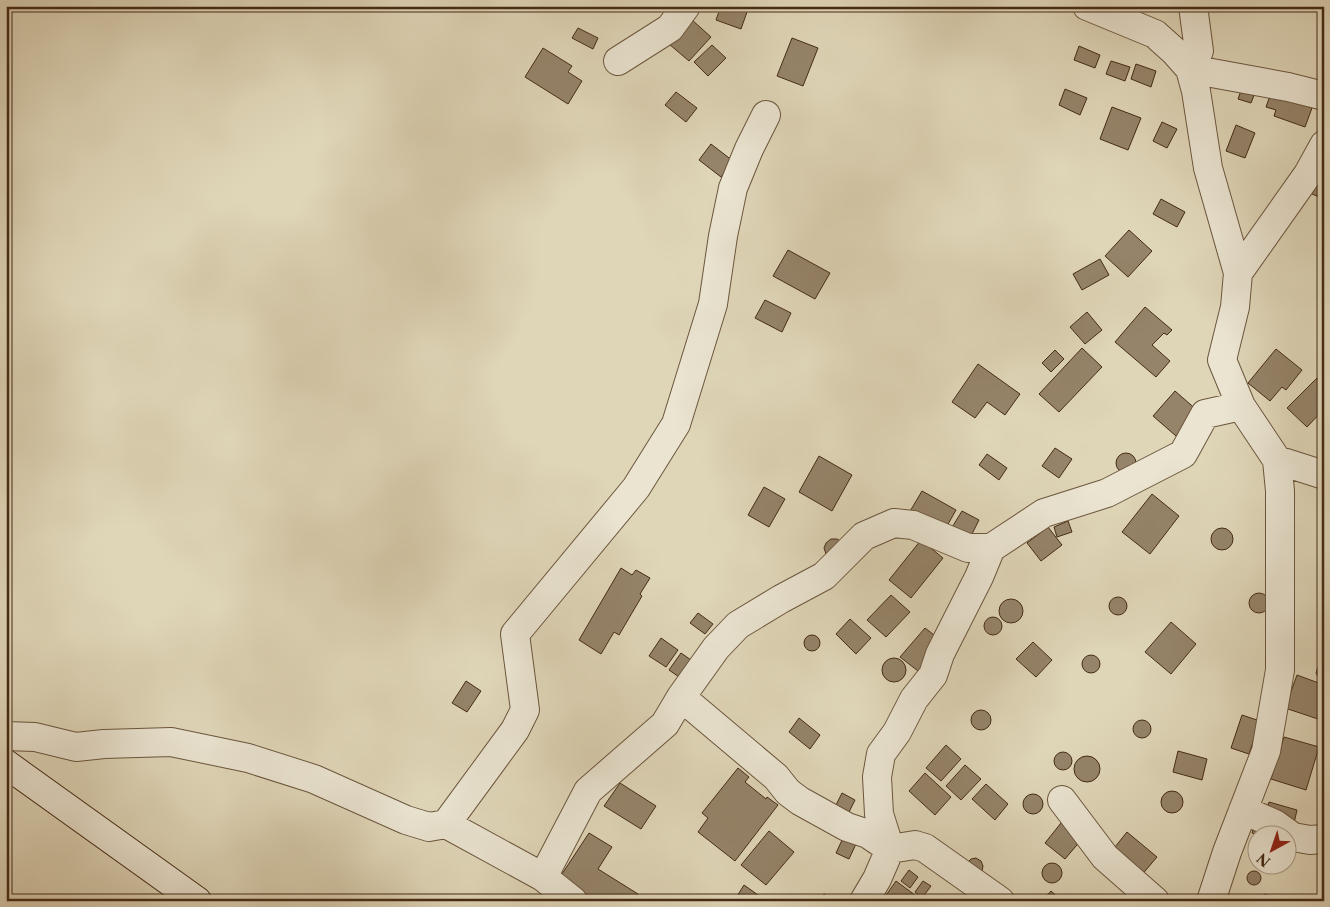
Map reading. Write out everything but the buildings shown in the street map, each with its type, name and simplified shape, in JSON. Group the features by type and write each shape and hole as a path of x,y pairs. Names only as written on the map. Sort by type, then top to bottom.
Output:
{"street":[{"path":"618,61 670,28 686,6"},
{"path":"1087,6 1155,34 1190,69 1196,91 1208,168 1238,273 1235,307 1222,360 1241,406 1277,460 1280,491 1280,670 1266,751 1211,901"},
{"path":"1190,69 1199,51 1193,6"},
{"path":"1190,69 1288,87 1324,96"},
{"path":"446,824 515,730 525,710 515,634 636,488 676,424 713,304 723,236 733,188 766,115"},
{"path":"1238,273 1308,174 1324,145"},
{"path":"543,877 588,791 665,724 681,697 716,648 738,625 824,576 864,536 894,523 905,523 968,548 991,548 1044,513 1107,494 1182,454 1205,414 1241,406"},
{"path":"1277,460 1315,473"},
{"path":"1280,491 1315,473"},
{"path":"864,901 866,895 878,880 890,849 879,814 877,777 881,754 897,732 914,699 933,675 940,654 979,577 991,548"},
{"path":"681,697 776,777 788,792 800,801 847,827 868,834 890,849 915,845 925,848 1000,901"},
{"path":"6,736 35,737 76,747 104,744 172,742 248,758 314,779 406,820 429,827 446,824 543,877 573,901"},
{"path":"6,764 197,901"},
{"path":"1062,800 1105,857 1155,901"},
{"path":"1243,810 1275,824 1293,837 1310,840 1324,838"}]}
